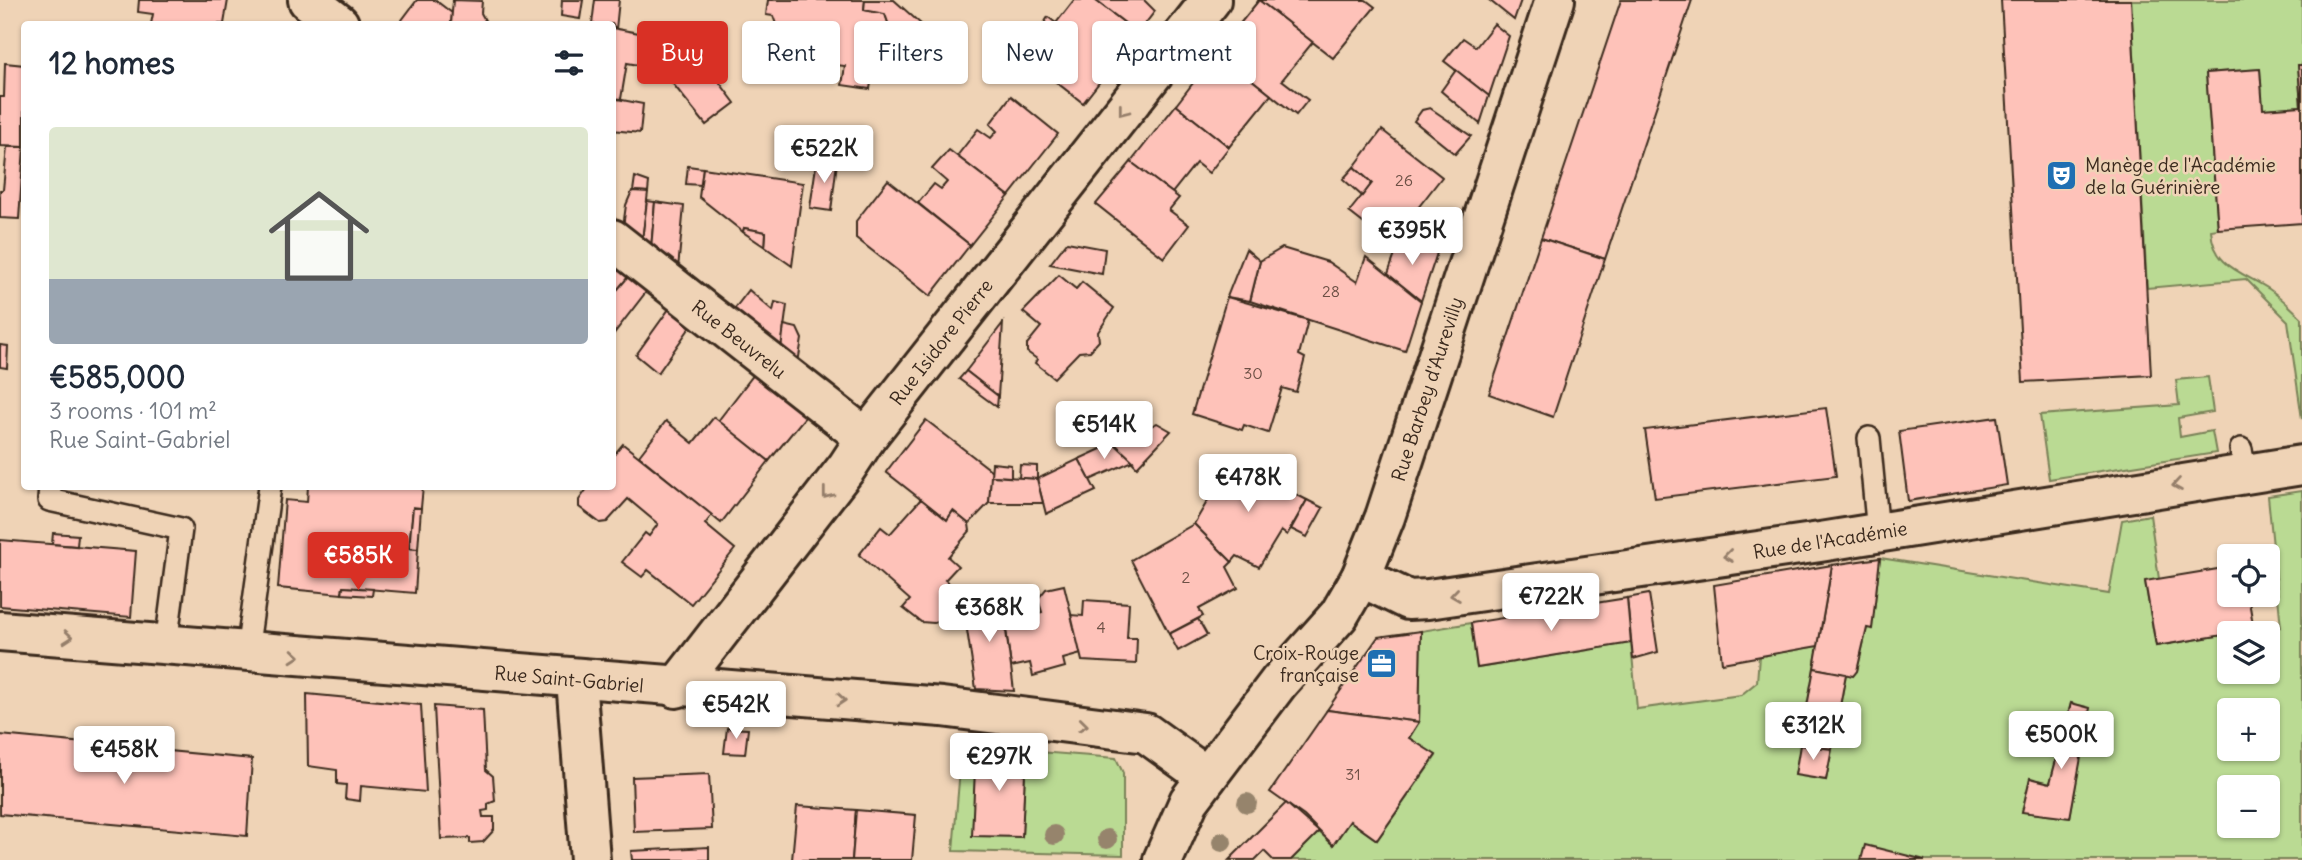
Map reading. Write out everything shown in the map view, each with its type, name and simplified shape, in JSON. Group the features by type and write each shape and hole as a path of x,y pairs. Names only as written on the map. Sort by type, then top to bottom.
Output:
{"street":[{"path":"308,0 335,21"},
{"name":"Rue Isidore Pierre","path":"676,688 847,467 866,438 1211,0"},
{"name":"Rue Barbey d'Aurevilly","path":"1163,860 1189,800 1279,682 1339,615 1361,577 1385,517 1555,0"},
{"name":"Rue Beuvrelu","path":"616,242 866,438"},
{"name":"Rue de l'Académie","path":"1361,577 1408,600 1428,599 1878,533 2243,462 2302,465"},
{"name":"Rue Saint-Gabriel","path":"0,631 676,688 942,707 1146,733 1208,777"},
{"path":"576,679 590,860"}],"lane":[{"path":"1869,438 1878,533"},
{"path":"50,490 49,500 181,529 166,645"},
{"path":"247,652 269,490"}],"green space":[{"path":"2131,0 2302,0 2302,65 2298,66 2301,106 2263,109 2260,69 2206,73 2218,229 2211,230 2213,242 2217,252 2231,267 2273,292 2302,318 2302,419 2288,321 2246,279 2147,288"},
{"path":"2208,377 2213,412 2178,418 2180,437 2212,431 2216,453 2049,479 2040,415 2179,405 2176,380"},
{"path":"2302,491 2302,860 1291,860 1319,832 1333,845 1350,821 1377,840 1436,756 1409,738 1419,722 1421,631 1471,623 1477,668 1631,643 1637,709 1741,695 1757,682 1759,656 1818,646 1795,775 1826,780 1846,674 1853,676 1857,671 1867,628 1872,628 1880,558 2109,594 2122,520 2150,515 2159,579 2145,582 2156,646 2217,636 2217,684 2280,684 2280,544 2273,544 2268,496","holes":["2071,703 2089,708 2070,818 2022,812 2030,778 2050,783"]},
{"path":"962,746 976,747 1022,836 1026,751 1116,758 1123,773 1123,855 953,851"}],"building":[{"path":"139,0 228,0 224,21 152,21 153,14 138,12"},
{"path":"417,0 435,0 452,13 451,21 401,21"},
{"path":"453,0 482,1 481,13 485,21 451,21"},
{"path":"562,0 583,0 580,19 561,16"},
{"path":"595,0 619,0 616,29 616,21 592,21"},
{"path":"768,0 865,0 864,10 885,14 887,21 854,21 854,84 871,84 870,89 842,85 845,66 840,65 840,21 775,21 773,16 766,15"},
{"path":"865,0 894,0 918,21 887,21 885,14 864,10"},
{"path":"1074,0 1095,0 1122,21 1092,21 1092,84 1098,84 1083,103 1059,84 1078,84 1078,21 1058,21"},
{"path":"1095,0 1144,0 1155,11 1147,21 1122,21"},
{"path":"1259,0 1313,42 1282,80 1308,100 1296,115 1256,83 1256,21 1242,21"},
{"path":"1259,0 1366,0 1375,7 1333,58"},
{"path":"1489,0 1521,0 1514,20"},
{"path":"1621,0 1692,0 1605,259 1541,238"},
{"path":"2001,0 2131,0 2151,375 2023,382"},
{"path":"1494,24 1509,36 1489,96 1444,61 1463,38 1476,47"},
{"path":"616,29 637,33 637,65 627,63 621,99 616,98"},
{"path":"5,63 21,65 21,147 0,146 0,97 4,97"},
{"path":"2298,65 2302,65 2302,223 2218,229 2206,73 2260,69 2263,109 2301,106"},
{"path":"1456,70 1489,96 1480,124 1441,91"},
{"path":"1256,83 1271,95 1229,147 1176,105 1192,84"},
{"path":"673,84 721,84 735,103 706,125"},
{"path":"1011,96 1058,134 1009,196 957,156 978,129 991,138 997,131 990,124"},
{"path":"616,99 643,104 640,133 616,130"},
{"path":"1176,105 1229,147 1209,173 1196,163 1172,193 1131,162"},
{"path":"1430,108 1471,136 1455,154 1414,121 1422,110"},
{"path":"1382,130 1442,177 1403,227 1391,219 1377,234 1349,212 1372,183 1354,167"},
{"path":"7,147 21,147 19,219 0,218 0,190 3,190"},
{"path":"949,150 1009,196 970,245 918,203 934,184 941,189 947,182 932,169"},
{"path":"817,159 837,162 831,211 810,208"},
{"path":"1131,162 1179,198 1169,210 1189,225 1164,258 1096,204"},
{"path":"688,166 703,168 701,185 686,184"},
{"path":"1354,167 1372,183 1362,196 1343,179"},
{"path":"703,168 803,183 792,266 765,247 766,232 744,228 743,232 699,197"},
{"path":"635,177 649,182 648,192 633,191"},
{"path":"888,180 970,245 930,296 856,238 856,221"},
{"path":"632,191 648,192 642,241 623,227 626,205"},
{"path":"647,201 655,202 651,249 642,241"},
{"path":"655,202 684,206 678,269 651,249"},
{"path":"744,228 766,232 765,247 743,232"},
{"path":"1401,238 1437,253 1421,301 1388,274"},
{"path":"1541,238 1605,259 1553,417 1489,394"},
{"path":"1067,242 1105,249 1102,274 1050,264"},
{"path":"1282,248 1328,262 1357,282 1366,257 1421,301 1405,351 1250,301 1260,261"},
{"path":"1246,249 1260,261 1250,301 1227,297"},
{"path":"616,265 630,275 616,291"},
{"path":"634,270 649,288 616,331 616,291"},
{"path":"1059,275 1076,289 1082,282 1114,308 1098,332 1099,341 1090,351 1079,352 1054,378 1035,363 1037,359 1027,352 1027,344 1041,327 1023,312"},
{"path":"749,290 773,311 775,302 787,305 781,350 732,312"},
{"path":"1227,297 1308,320 1299,355 1305,358 1296,392 1282,388 1268,433 1244,425 1242,430 1192,414"},
{"path":"669,309 691,326 658,373 636,355"},
{"path":"1003,323 998,396 966,371"},
{"path":"784,325 797,328 802,339 798,363 781,350"},
{"path":"0,345 8,346 7,368 0,367"},
{"path":"758,369 810,411 769,461 718,421"},
{"path":"966,371 998,396 997,407 959,379"},
{"path":"1826,408 1836,476 1655,498 1645,430"},
{"path":"714,417 769,461 721,523 639,456 666,421 693,443"},
{"path":"1997,417 2007,485 1908,501 1899,431"},
{"path":"926,420 992,471 989,503 969,524 953,511 947,520 886,472"},
{"path":"1157,423 1171,431 1137,467 1114,443"},
{"path":"1114,443 1133,461 1090,480 1079,459"},
{"path":"623,444 712,515 705,524 735,549 691,604 648,570 642,577 622,562 645,533 649,536 658,524 628,499 607,522 600,523 579,507 579,500 586,490 616,490 616,452"},
{"path":"1079,459 1096,491 1046,514 1037,479"},
{"path":"1231,461 1307,500 1287,535 1281,531 1259,567 1237,556 1232,562 1194,524"},
{"path":"992,463 1011,465 1011,477 991,476"},
{"path":"1020,465 1037,466 1037,479 1019,478"},
{"path":"991,476 1037,479 1043,503 989,503"},
{"path":"308,490 423,490 421,508 413,507 409,548 418,549 415,593 343,587 342,594 278,588 285,500 307,502"},
{"path":"921,499 947,520 953,511 969,524 970,531 948,557 958,566 945,580 971,600 958,616 934,623 921,622 903,608 910,600 859,555 881,527 890,534"},
{"path":"1307,500 1323,508 1307,537 1291,529"},
{"path":"413,508 421,508 418,549 409,548"},
{"path":"1194,524 1232,562 1227,567 1238,588 1199,609 1203,616 1169,634 1131,560"},
{"path":"53,533 78,535 77,546 52,544"},
{"path":"0,540 136,551 131,617 0,606"},
{"path":"1880,558 1872,629 1867,628 1857,671 1853,676 1814,668 1832,565"},
{"path":"1832,565 1818,646 1722,663 1714,585"},
{"path":"2217,569 2217,607 2250,607 2252,621 2217,621 2217,636 2156,646 2145,581"},
{"path":"1064,585 1081,654 1063,659 1065,667 1033,676 1030,663 1011,667 1005,622 1042,612 1038,599 1046,589"},
{"path":"343,587 373,589 372,596 342,594"},
{"path":"1649,594 1658,652 1633,659 1627,598"},
{"path":"1001,595 1014,691 976,689 965,617 958,616 971,600"},
{"path":"1627,598 1631,643 1477,668 1471,623"},
{"path":"1084,600 1129,603 1127,638 1137,638 1136,664 1082,661 1071,615 1083,616"},
{"path":"1198,619 1207,635 1178,651 1169,634"},
{"path":"1421,631 1419,722 1327,710 1378,637"},
{"path":"1814,668 1846,674 1832,749 1800,745"},
{"path":"307,694 421,705 426,792 361,786 360,801 345,799 346,785 337,784 337,770 308,766"},
{"path":"2071,703 2090,708 2070,818 2022,812 2030,778 2050,783"},
{"path":"434,706 483,710 486,770 493,776 495,801 488,804 488,810 482,811 483,817 494,817 494,830 483,842 470,843 470,838 441,839"},
{"path":"1327,710 1419,722 1409,738 1436,755 1377,840 1350,821 1333,845 1304,816 1270,792"},
{"path":"727,728 748,729 745,754 724,753"},
{"path":"0,735 252,759 247,836 0,814"},
{"path":"1800,745 1832,749 1826,780 1795,775"},
{"path":"976,747 1026,751 1022,837 972,836"},
{"path":"709,774 712,829 634,832 632,777"},
{"path":"1286,803 1319,832 1291,860 1273,860 1264,851 1255,860 1229,860"},
{"path":"797,806 856,810 852,860 792,860"},
{"path":"856,810 916,815 912,860 852,860"},
{"path":"1865,845 1925,860 1861,860"},
{"path":"709,847 709,860 632,860 631,851"}],"place":[{"name":"Manège de l'Académie de la Guérinière","path":"2062,176"},
{"name":"Croix-Rouge française","path":"1382,664"}]}
